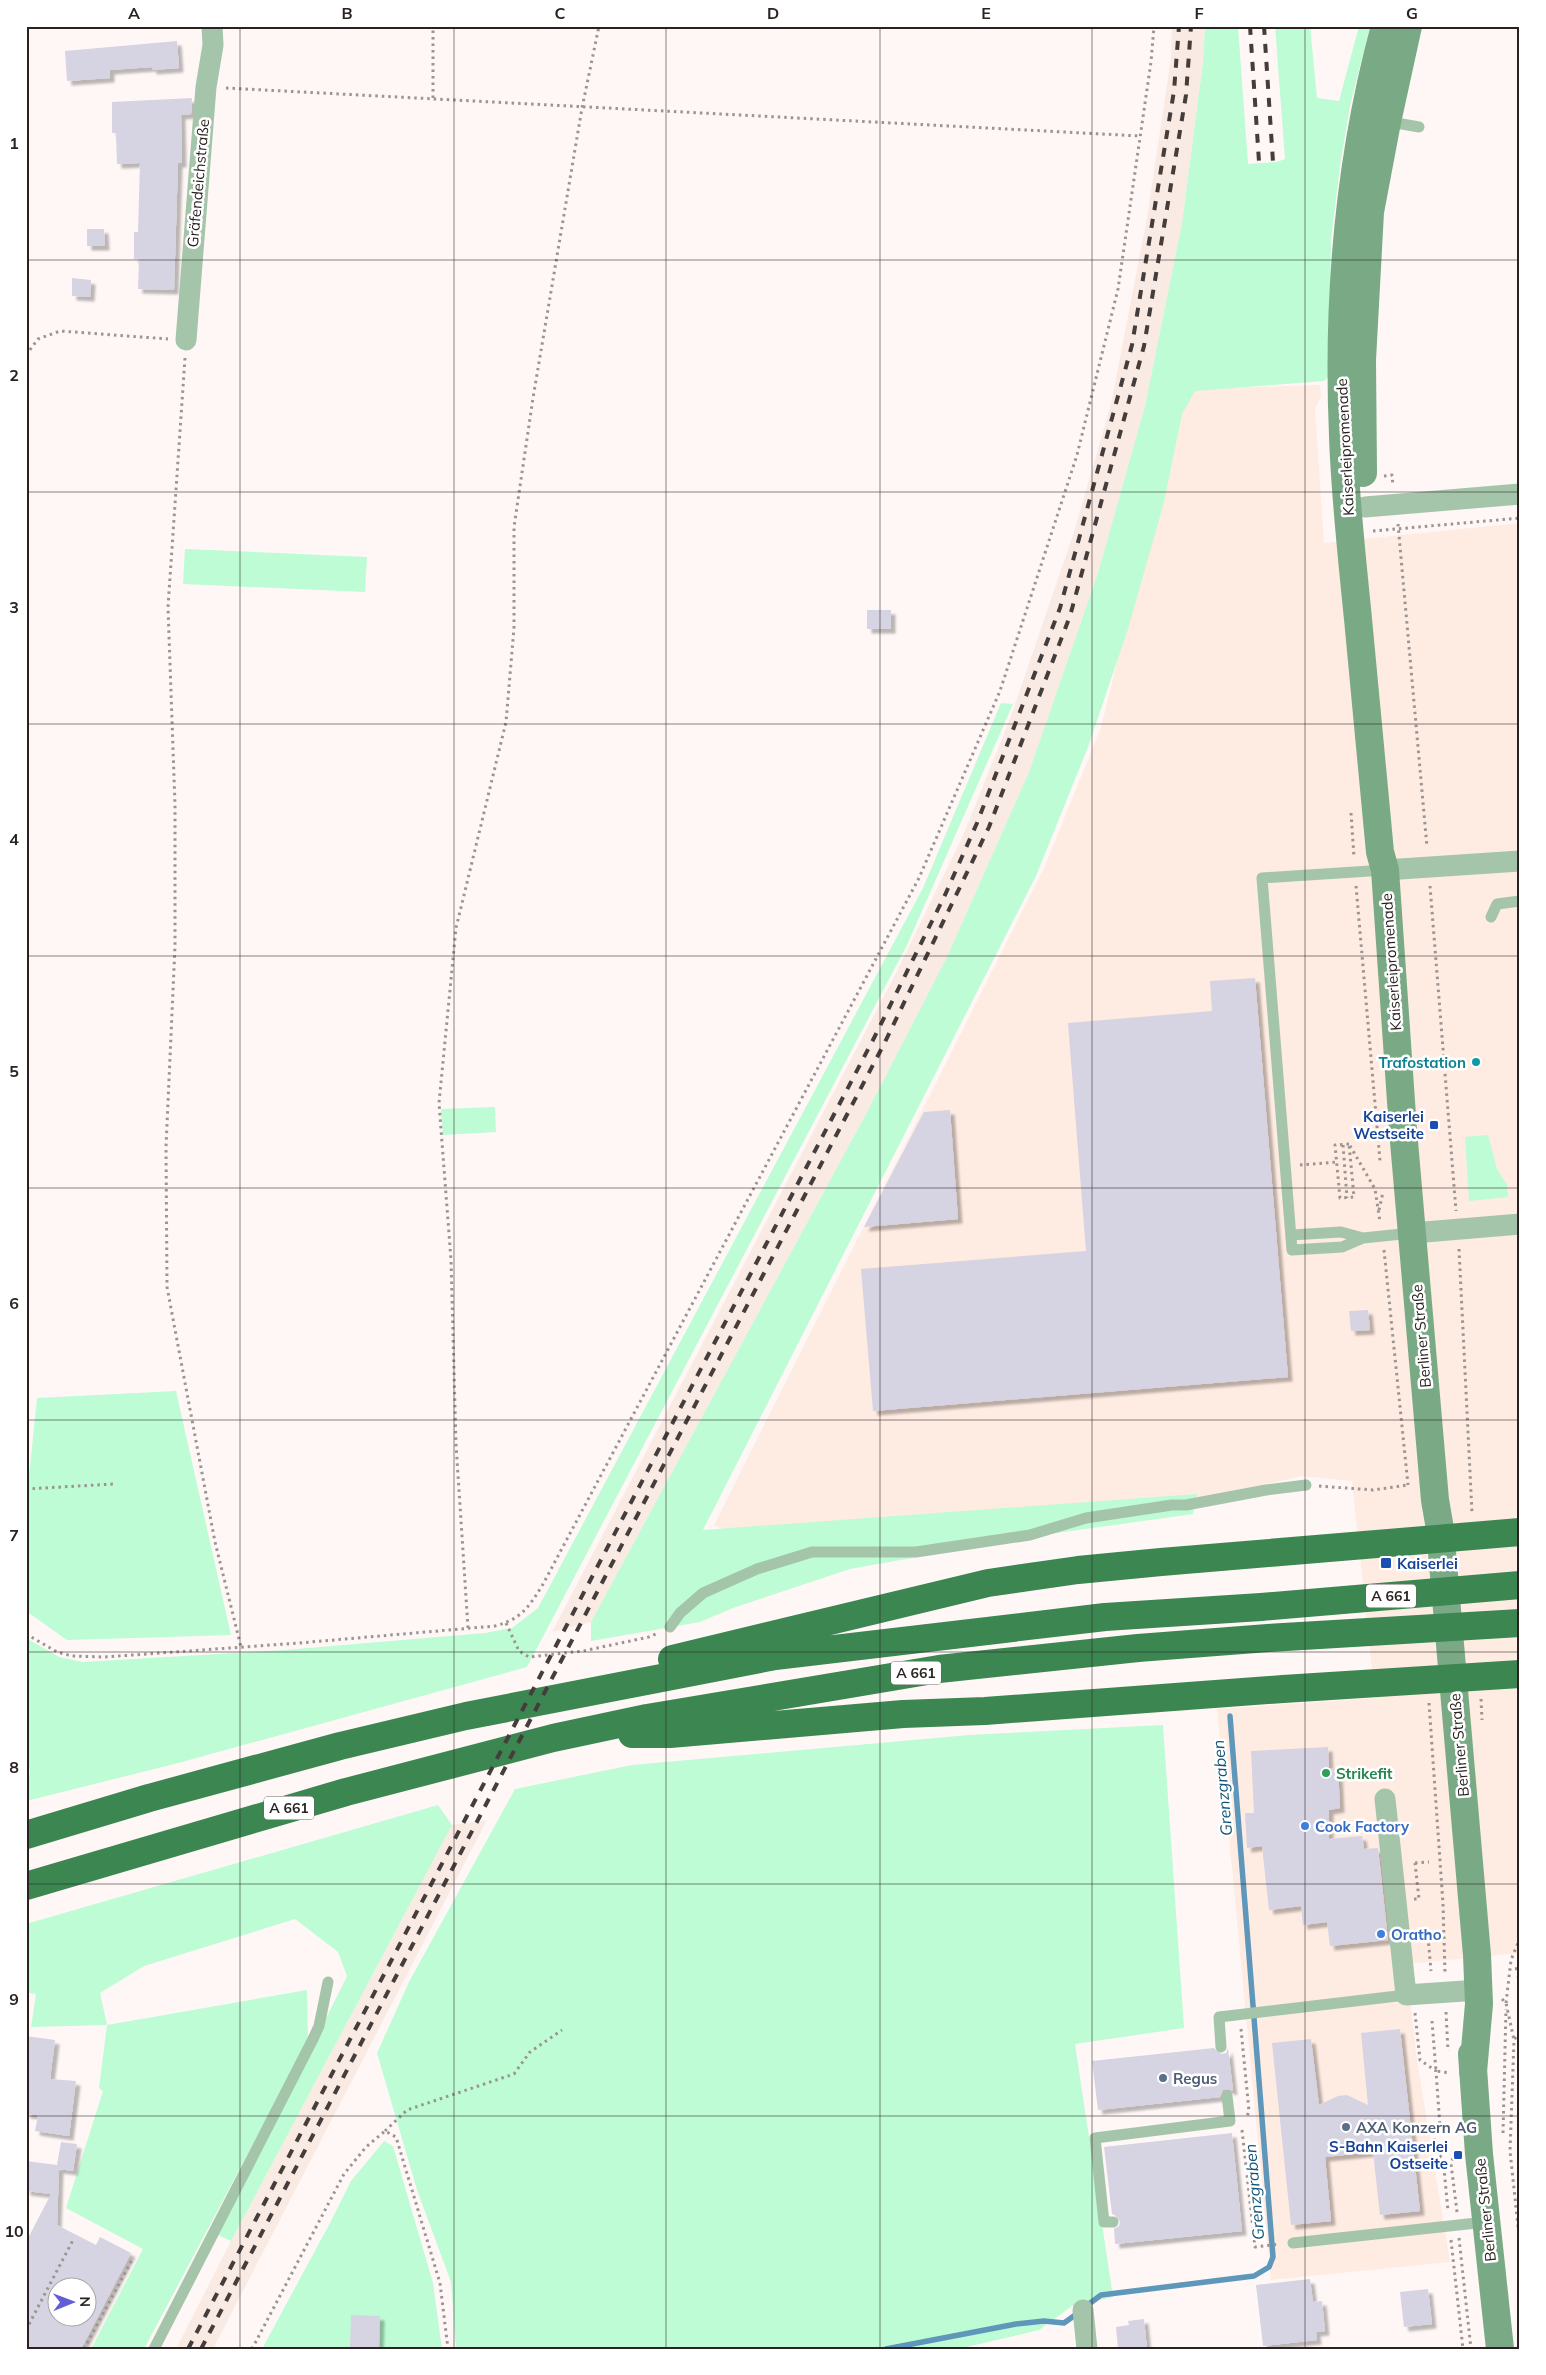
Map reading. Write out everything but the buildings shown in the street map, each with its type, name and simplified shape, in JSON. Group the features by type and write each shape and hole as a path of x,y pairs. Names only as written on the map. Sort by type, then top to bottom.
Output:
{"highway":[{"name":"A 661","path":"562,1696 691,1653 988,1583 1088,1569 1520,1532"},
{"name":"A 661","path":"26,1835 149,1798 340,1746 466,1716 562,1696 775,1656 1105,1617 1262,1607 1520,1585"},
{"name":"A 661","path":"26,1886 346,1792 568,1734 647,1718 940,1669 1138,1648 1520,1623"},
{"name":"A 661","path":"568,1734 670,1734 788,1722 903,1714 985,1712 1283,1689 1520,1674"}],"main road":[{"name":"Kaiserleipromenade","path":"1386,26 1375,120 1366,278 1362,360 1360,515 1390,826 1389,851 1385,870 1413,1233"},
{"name":"Kaiserleipromenade","path":"1375,120 1408,26"},
{"name":"Berliner Straße","path":"1413,1233 1422,1497 1440,1528 1464,1992 1461,2068 1486,2222 1500,2349"}],"street":[{"name":"Gräfendeichstraße","path":"186,340 206,87 213,44 212,26"},
{"path":"1360,515 1396,503 1520,494"},
{"path":"1385,870 1520,861"},
{"path":"1413,1233 1520,1224"},
{"path":"1385,1799 1409,1994 1464,1992"},
{"path":"1083,2310 1087,2349"}],"lane":[{"path":"1375,120 1420,127"},
{"path":"1520,861 1520,870"},
{"path":"1385,870 1262,878 1292,1250 1342,1247 1363,1238 1413,1233"},
{"path":"1491,917 1498,904 1520,901"},
{"path":"1291,1235 1341,1232 1363,1238"},
{"path":"670,1627 680,1613 703,1593 757,1570 812,1552 925,1550 1030,1535 1086,1518 1172,1505 1186,1505 1266,1490 1306,1485"},
{"path":"154,2349 314,2039 319,2026 328,1982"},
{"path":"1221,2048 1219,2017 1409,1994"},
{"path":"1113,2222 1104,2222 1095,2138 1230,2121 1226,2096"},
{"path":"1288,2244 1486,2222"}],"path":[{"path":"433,98 434,26"},
{"path":"468,1628 456,1444 451,1260 439,1103 456,928 506,722 514,628 514,527 533,398 582,108 599,26"},
{"path":"26,1634 56,1652 72,1656 105,1657 468,1628 506,1623 526,1612 542,1586 920,878 996,700 1081,436 1118,289 1152,62 1154,26"},
{"path":"206,87 1140,136"},
{"path":"26,355 38,339 60,331 186,340 168,607 175,805 175,946 166,1147 167,1287 215,1542 240,1647"},
{"path":"1392,475 1428,868 1456,1207"},
{"path":"1360,515 1398,528 1520,518"},
{"path":"1349,1144 1354,1197 1340,1198 1335,1145 1349,1144"},
{"path":"1349,1144 1375,1189 1379,1213"},
{"path":"1343,1145 1347,1198"},
{"path":"1286,1166 1337,1162"},
{"path":"1386,1261 1408,1485 1422,1497"},
{"path":"26,1489 113,1484"},
{"path":"1306,1485 1373,1490 1408,1485"},
{"path":"506,1623 519,1651 528,1657 583,1650 650,1637 670,1627"},
{"path":"1428,1694 1442,1895 1464,1992 1448,2054"},
{"path":"1409,1864 1429,1862"},
{"path":"1415,1863 1417,1883"},
{"path":"1428,1937 1431,1971"},
{"path":"1503,2138 1506,2003 1511,1960 1520,1938"},
{"path":"1409,1994 1420,2060 1436,2071 1450,2073 1461,2068"},
{"path":"1506,2003 1514,2040 1510,2150 1520,2245"},
{"path":"1242,2013 1249,2111 1242,2128 1255,2247 1288,2244"},
{"path":"1432,2021 1440,2127 1434,2134 1436,2154 1443,2158 1463,2349"},
{"path":"252,2349 344,2174 366,2147 385,2132 407,2110 514,2074 530,2052 562,2030"},
{"path":"1514,2040 1520,2032"},
{"path":"385,2132 396,2137 440,2283 448,2349"},
{"path":"26,2330 73,2240"},
{"path":"84,2349 132,2258"}],"shaded area":[{"path":"1172,26 1205,26 1203,62 1182,223 1145,406 1098,573 1029,772 947,957 866,1114 591,1622 552,1632 896,973 962,838 1010,719 1074,532 1111,404 1147,218 1171,58"},
{"path":"1320,385 1321,397 1315,409 1324,543 1520,523 1520,1953 1406,1964 1417,2060 1450,2262 1271,2280 1217,1709 1375,1698 1352,1481 1301,1476 1197,1501 753,1545 714,1525 1045,866 1101,728 1183,389"},
{"path":"487,1820 213,2349 176,2349 231,2241 452,1825"}],"green space":[{"path":"1205,26 1238,26 1248,164 1277,162 1285,159 1275,26 1310,26 1317,98 1339,101 1359,26 1370,26 1350,106 1331,240 1329,376 1324,381 1195,391 1182,414 1164,502 1128,629 1088,747 1036,876 703,1530 1197,1494 1193,1514 1035,1536 850,1569 733,1608 700,1622 591,1641 591,1622 866,1114 947,957 1029,772 1098,573 1145,406 1182,223 1203,62"},
{"path":"185,549 367,557 365,592 183,584"},
{"path":"1001,703 1013,704 907,945 527,1667 182,1762 26,1801 30,1770 26,1762 26,1638 59,1657 83,1662 285,1650 485,1633 512,1628 538,1608 923,888"},
{"path":"495,1107 496,1132 443,1135 441,1109"},
{"path":"1488,1135 1497,1169 1507,1185 1508,1197 1469,1201 1465,1137"},
{"path":"176,1391 231,1635 67,1640 26,1611 26,1505 37,1398"},
{"path":"1163,1725 1184,2028 1075,2044 1113,2297 1072,2306 1039,2330 958,2349 456,2349 451,2282 417,2190 377,2053 409,1982 515,1789 632,1765 969,1735"},
{"path":"438,1805 452,1825 231,2241 218,2235 347,1976 338,1952 295,1919 144,1966 100,1993 107,2025 31,2027 36,1994 26,1992 26,1924"},
{"path":"307,1990 308,2040 144,2349 91,2349 143,2249 66,2208 103,2091 99,2088 107,2025"},
{"path":"384,2141 393,2146 433,2283 442,2349 262,2349 351,2181"}],"waterway":[{"name":"Grenzgraben","path":"1085,2307 1101,2295 1254,2276 1269,2267 1273,2257 1230,1716"},
{"name":"Grenzgraben","path":"886,2349 1016,2324 1044,2321 1064,2323 1078,2313"}],"railway":[{"path":"188,2349 874,1038 945,895 977,823 1060,608 1132,345 1174,91 1179,26"},
{"path":"201,2349 885,1042 989,827 1070,616 1144,346 1186,95 1191,26"},
{"path":"1250,26 1259,162"},
{"path":"1264,26 1273,162"}],"place":[{"name":"Trafostation","path":"1476,1062"},
{"name":"Kaiserlei Westseite","path":"1434,1125"},
{"name":"Kaiserlei","path":"1386,1563"},
{"name":"Strikefit","path":"1326,1773"},
{"name":"Cook Factory","path":"1305,1826"},
{"name":"Oratho","path":"1381,1934"},
{"name":"Regus","path":"1163,2078"},
{"name":"AXA Konzern AG","path":"1346,2127"},
{"name":"S-Bahn Kaiserlei Ostseite","path":"1458,2155"}]}
